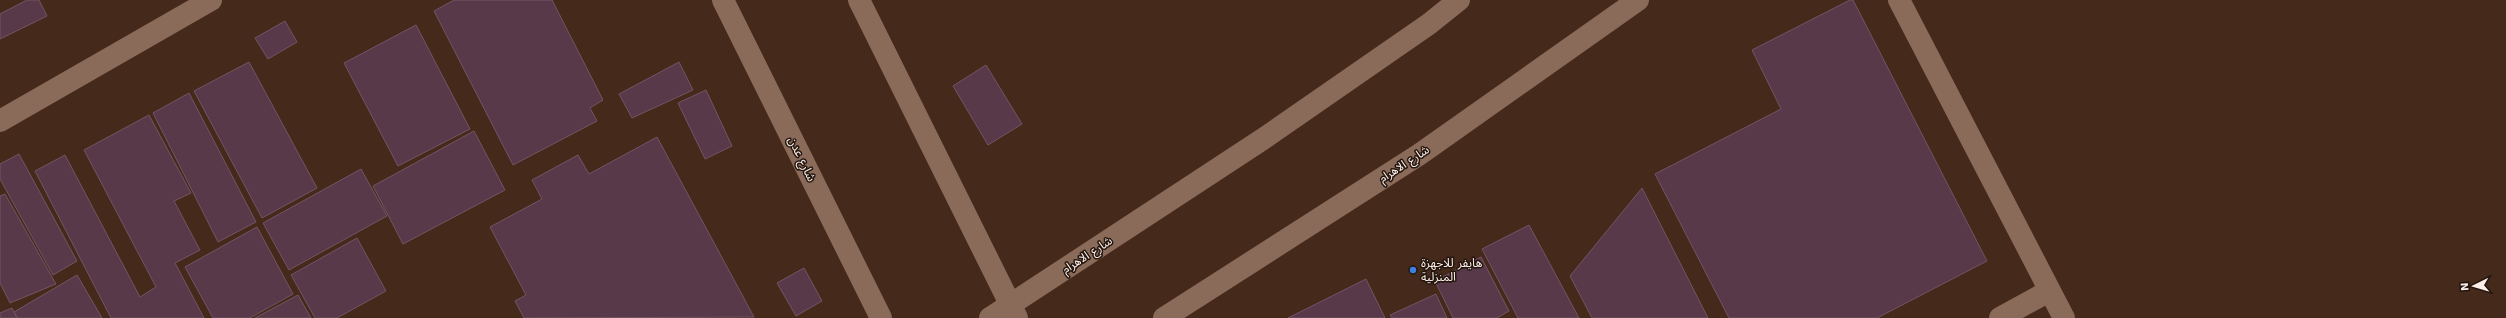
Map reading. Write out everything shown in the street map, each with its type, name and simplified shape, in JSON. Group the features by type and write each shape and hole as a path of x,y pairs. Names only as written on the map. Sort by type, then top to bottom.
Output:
{"street":[{"path":"0,121 211,0"},
{"name":"شارع عدن","path":"723,0 881,318"},
{"path":"859,0 1014,312"},
{"name":"شارع الاهرام","path":"990,318 1014,312 1429,24 1459,0"},
{"name":"شارع الاهرام","path":"1164,318 1420,154 1638,0"},
{"path":"1899,0 2064,318"},
{"path":"2000,318 2050,292"}],"building":[{"path":"27,0 39,0 47,16 0,39 0,14"},
{"path":"454,0 552,0 603,100 590,108 597,121 513,165 434,11"},
{"path":"1850,0 1853,0 1987,261 1877,318 1729,318 1655,174 1781,109 1752,50"},
{"path":"285,21 297,42 268,59 255,38"},
{"path":"416,25 470,129 398,166 344,63"},
{"path":"249,62 317,188 262,218 194,91"},
{"path":"679,62 693,90 632,118 619,94"},
{"path":"986,65 1022,124 988,145 953,86"},
{"path":"706,90 732,146 705,159 678,103"},
{"path":"189,93 256,222 218,242 153,113"},
{"path":"149,115 191,193 174,201 200,250 175,263 204,318 111,318 35,171 65,155 140,297 156,287 84,150"},
{"path":"474,131 505,190 403,244 373,186"},
{"path":"657,137 754,317 524,318 515,301 526,295 490,227 542,199 532,180 578,155 589,174"},
{"path":"19,154 77,261 53,275 0,179 0,164"},
{"path":"361,169 387,216 289,270 263,223"},
{"path":"1642,188 1708,318 1592,318 1570,276"},
{"path":"5,194 56,284 10,303 0,283 0,196"},
{"path":"1529,225 1579,318 1518,318 1482,249"},
{"path":"257,227 293,294 250,318 213,318 185,267"},
{"path":"357,238 386,291 337,318 315,318 291,275"},
{"path":"1481,257 1509,311 1497,318 1453,318 1435,281"},
{"path":"804,268 822,301 796,316 777,283"},
{"path":"77,275 102,318 17,318 14,312"},
{"path":"1366,279 1385,318 1288,318"},
{"path":"1436,294 1447,318 1392,318 1390,315"},
{"path":"298,295 311,318 255,318"},
{"path":"12,308 17,318 0,318 0,313"}],"place":[{"name":"هايفر للاجهزة المنزلية","path":"1413,270"}]}
